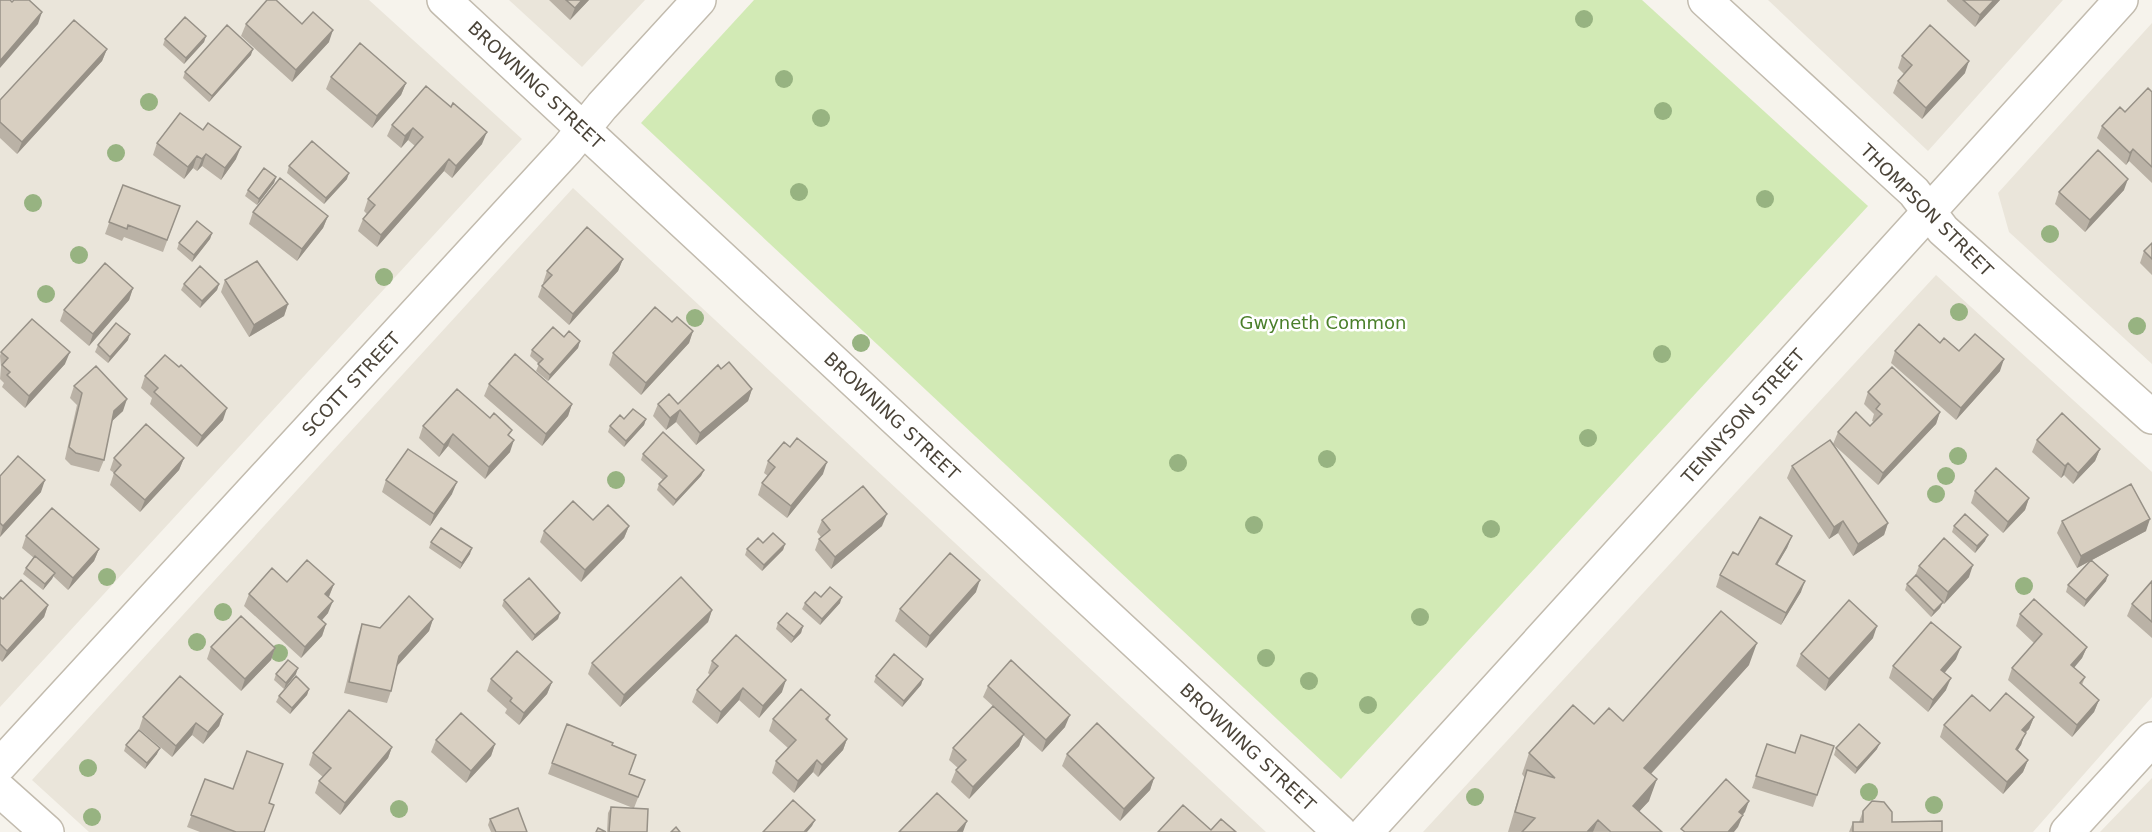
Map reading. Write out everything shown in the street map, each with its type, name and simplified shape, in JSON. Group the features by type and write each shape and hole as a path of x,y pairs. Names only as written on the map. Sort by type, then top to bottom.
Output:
{"street":[{"name":"BROWNING STREET","path":"444,0 1340,832"},
{"name":"SCOTT STREET","path":"0,765 559,158 699,0"},
{"name":"THOMPSON STREET","path":"1705,0 1914,192 1943,231 2152,417"},
{"name":"TENNYSON STREET","path":"1366,832 2121,0"},
{"path":"2067,832 2152,739"},
{"path":"0,790 46,832"}],"shaded area":[{"path":"0,0 369,0 522,139 0,707"},
{"path":"509,0 645,0 582,67"},
{"path":"1768,0 2063,0 1928,151"},
{"path":"2152,23 2152,364 2009,232 1998,193"},
{"path":"573,188 1266,832 89,832 32,780"},
{"path":"1936,275 2152,472 2152,697 2033,832 1423,832"},
{"path":"2152,778 2152,832 2100,832"}],"green space":[{"name":"Gwyneth Common","path":"754,0 1642,0 1868,206 1341,779 641,123"}],"building":[{"path":"0,0 12,2 29,0 42,12 0,61"},
{"path":"267,0 276,0 302,24 313,12 333,30 296,70 246,24"},
{"path":"566,0 582,0 575,8"},
{"path":"1963,0 1994,0 1980,15"},
{"path":"185,17 206,36 186,58 165,39"},
{"path":"74,20 107,49 22,142 0,122 0,100"},
{"path":"227,25 253,49 212,96 185,72"},
{"path":"1930,25 1969,61 1926,108 1898,81 1912,65 1902,56"},
{"path":"360,43 406,83 377,116 331,77"},
{"path":"426,86 451,107 453,103 487,132 456,166 449,159 381,235 363,219 375,205 368,199 423,137 413,128 405,136 392,125"},
{"path":"2148,88 2152,92 2152,167 2133,149 2130,153 2102,126 2120,107 2125,112"},
{"path":"180,113 203,130 208,123 241,147 225,168 206,154 202,159 197,156 188,167 157,143"},
{"path":"312,141 349,173 326,198 289,166"},
{"path":"2098,150 2128,179 2090,220 2059,192"},
{"path":"264,168 276,177 259,199 248,190"},
{"path":"280,178 328,216 302,249 253,212"},
{"path":"123,185 180,206 167,240 128,225 127,229 109,222"},
{"path":"197,221 212,233 194,255 179,243"},
{"path":"587,227 623,259 573,314 542,286 552,275 547,271"},
{"path":"2152,243 2152,259 2144,251"},
{"path":"257,261 288,304 254,325 225,280"},
{"path":"105,263 133,288 93,334 64,310"},
{"path":"200,266 219,284 202,301 184,284"},
{"path":"655,307 672,322 677,317 693,331 646,383 613,353"},
{"path":"32,319 70,352 29,396 7,375 10,372 2,365 8,358 1,352"},
{"path":"116,323 130,334 110,357 98,345"},
{"path":"1919,324 1940,343 1944,338 1959,351 1975,334 2004,359 1961,408 1895,351"},
{"path":"553,327 564,337 569,331 580,341 550,375 538,364 543,359 532,350"},
{"path":"515,354 572,404 546,434 489,384"},
{"path":"165,355 179,367 181,365 227,408 202,436 154,392 158,388 145,376"},
{"path":"729,362 752,389 700,433 680,410 670,418 658,404 669,394 678,404 718,365 721,369"},
{"path":"96,366 127,399 114,411 104,460 76,453 69,447 82,393 74,386"},
{"path":"1892,367 1940,412 1883,473 1838,432 1856,412 1870,426 1882,414 1876,409 1880,404 1868,392"},
{"path":"457,389 490,418 494,413 512,430 508,435 514,440 489,467 453,434 444,445 423,426"},
{"path":"633,409 646,419 626,441 610,426 620,415 624,419"},
{"path":"2062,413 2100,449 2078,473 2068,463 2065,466 2037,440"},
{"path":"146,424 184,458 145,500 114,473 121,465 114,458"},
{"path":"663,432 704,470 676,500 659,484 667,476 643,454"},
{"path":"797,438 827,462 791,506 762,483 775,467 768,461 784,442 790,447"},
{"path":"1830,440 1888,523 1858,544 1843,521 1834,527 1792,466"},
{"path":"408,449 457,482 434,514 386,480"},
{"path":"18,456 45,480 3,526 0,523 0,476"},
{"path":"1996,468 2029,498 2008,522 1975,491"},
{"path":"2131,484 2150,519 2081,556 2062,521"},
{"path":"863,486 887,514 835,557 819,539 830,530 822,520"},
{"path":"573,501 593,520 608,505 629,526 585,570 544,531"},
{"path":"52,508 99,549 73,578 26,536"},
{"path":"1965,514 1988,535 1977,546 1954,526"},
{"path":"1760,517 1792,536 1776,564 1805,581 1786,613 1720,575 1733,552 1738,555"},
{"path":"441,528 472,548 462,563 431,542"},
{"path":"773,533 785,544 764,565 747,549 758,538 763,543"},
{"path":"1944,538 1973,565 1948,592 1919,566"},
{"path":"950,553 980,580 930,636 900,609"},
{"path":"35,556 55,573 45,584 26,568"},
{"path":"307,560 334,584 325,594 333,601 318,617 326,624 305,647 249,594 272,568 287,582"},
{"path":"2091,560 2108,575 2086,600 2068,585"},
{"path":"1916,575 1943,602 1934,611 1907,584"},
{"path":"681,577 712,610 624,695 592,663"},
{"path":"529,578 560,613 535,635 504,600"},
{"path":"21,580 48,605 7,651 0,644 0,597 3,599"},
{"path":"2152,581 2152,622 2132,604"},
{"path":"830,587 842,597 822,619 805,603 815,592 821,597"},
{"path":"409,596 433,619 399,656 391,691 349,682 362,624 380,628"},
{"path":"2034,599 2087,647 2071,665 2085,677 2080,683 2099,700 2077,725 2012,668 2042,634 2020,614"},
{"path":"1849,600 1877,626 1829,679 1801,654"},
{"path":"1721,611 1757,643 1644,768 1657,779 1633,806 1662,832 1611,832 1598,820 1587,832 1522,832 1535,818 1515,812 1527,770 1555,778 1529,753 1573,705 1594,724 1609,708 1623,721"},
{"path":"787,613 803,626 794,637 778,623"},
{"path":"241,616 275,648 245,679 211,647"},
{"path":"1931,622 1961,647 1941,670 1951,678 1933,700 1893,666"},
{"path":"736,635 786,680 763,706 743,688 721,712 697,690 718,666 712,661"},
{"path":"517,651 552,682 524,713 510,701 512,698 491,679"},
{"path":"894,654 923,679 904,701 876,676"},
{"path":"288,660 298,668 286,683 276,674"},
{"path":"1011,660 1070,715 1046,740 988,686"},
{"path":"180,676 223,714 208,732 196,723 176,746 143,717"},
{"path":"296,676 309,689 292,708 279,696"},
{"path":"801,689 830,715 826,719 847,739 822,765 817,760 798,781 776,761 796,740 773,719"},
{"path":"2006,693 2034,717 2022,730 2026,733 2016,749 2028,760 2007,782 1944,725 1972,695 1990,711"},
{"path":"993,706 1024,734 973,787 956,770 966,760 953,748"},
{"path":"349,710 392,747 345,803 319,781 331,768 313,753"},
{"path":"461,713 495,744 471,771 436,740"},
{"path":"1097,723 1154,778 1124,809 1067,754"},
{"path":"567,724 636,755 629,774 645,780 638,797 552,763"},
{"path":"1859,724 1880,743 1857,768 1836,748"},
{"path":"139,730 160,748 147,763 126,745"},
{"path":"1801,735 1834,746 1817,795 1756,776 1767,744 1795,753"},
{"path":"247,751 283,764 269,803 274,805 264,832 236,832 191,815 205,779 233,789"},
{"path":"1726,779 1749,801 1739,812 1743,815 1728,832 1685,832 1681,829"},
{"path":"937,793 967,821 957,832 899,832"},
{"path":"793,800 815,820 804,832 763,832"},
{"path":"1872,801 1884,802 1892,812 1892,822 1942,821 1942,832 1853,832 1853,822 1863,822 1863,811"},
{"path":"1183,805 1211,830 1221,819 1236,832 1158,832"},
{"path":"611,807 648,809 647,832 609,832"},
{"path":"518,808 527,832 496,832 490,819"}]}
